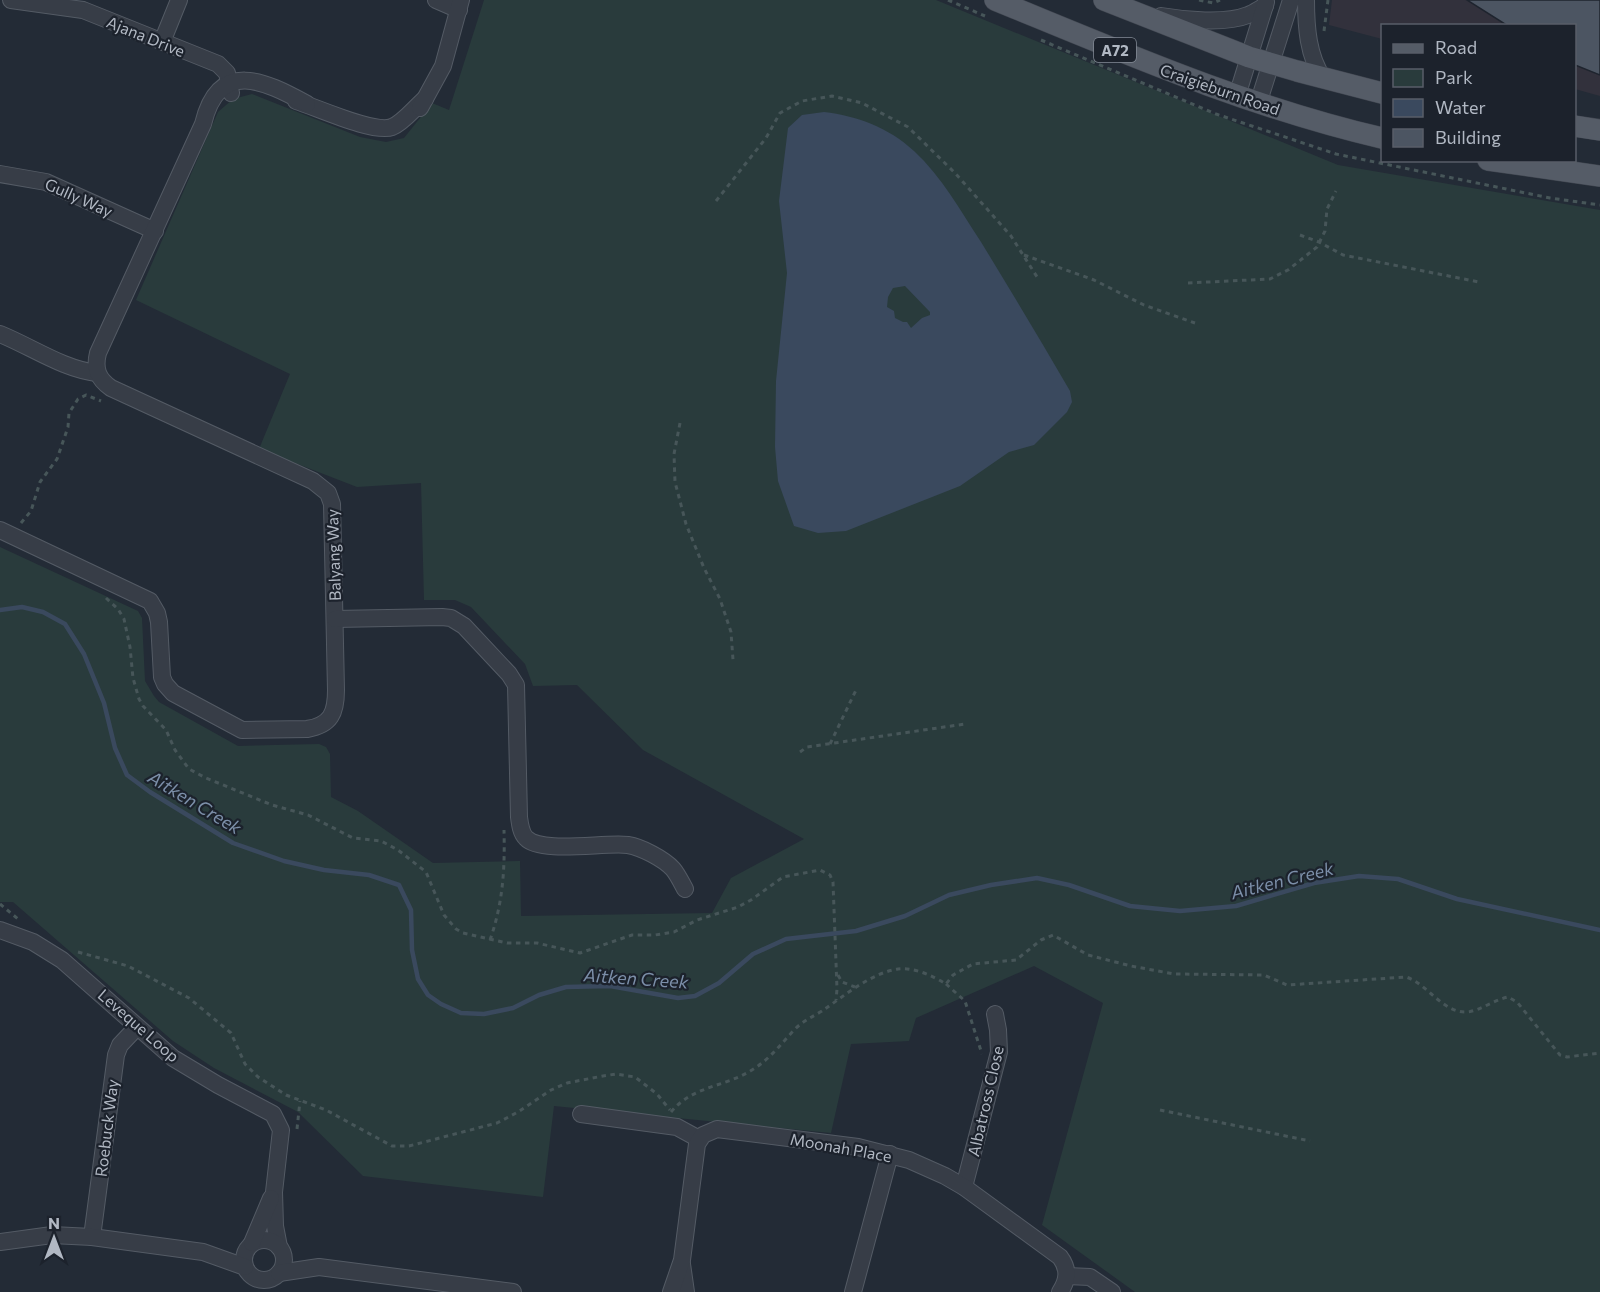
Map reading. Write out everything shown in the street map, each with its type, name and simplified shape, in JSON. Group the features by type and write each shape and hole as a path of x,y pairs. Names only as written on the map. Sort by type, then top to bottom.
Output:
{"main road":[{"name":"Craigieburn Road","path":"995,0 1153,65 1258,104 1381,137"},
{"name":"A72","path":"1104,0 1249,57 1381,92"},
{"path":"1576,126 1600,130"},
{"path":"1502,162 1600,176"}],"street":[{"name":"Ajana Drive","path":"11,0 83,10 209,62 229,88"},
{"path":"162,42 179,0"},
{"path":"0,334 59,361 69,368 97,366 203,123 229,88 252,89 307,104 379,128 387,128 399,123 424,99 443,66 460,5 435,0"},
{"path":"1258,104 1291,0"},
{"path":"1306,0 1307,32 1315,66 1323,78"},
{"path":"1238,96 1266,3"},
{"path":"1130,11 1179,20 1205,21 1246,16 1266,3"},
{"name":"Gully Way","path":"0,174 46,182 154,231"},
{"name":"Balyang Way","path":"7,533 150,601 159,622 160,668 165,684 173,693 242,730 317,728 334,712 336,700 335,619 331,499 322,487 111,388 100,378 97,366"},
{"path":"335,619 442,617 458,621 509,674 516,685 519,811 520,826 526,838 544,846 620,844 635,847 671,867 685,889"},
{"name":"Leveque Loop","path":"0,930 33,942 63,960 78,971 162,1049 192,1070 273,1114 279,1125 281,1136 274,1192 275,1226 280,1249"},
{"name":"Albatross Close","path":"964,1187 999,1052 995,1014"},
{"name":"Roebuck Way","path":"92,1237 116,1055 120,1045 137,1027"},
{"path":"581,1114 677,1127 699,1139 681,1260 671,1292"},
{"name":"Moonah Place","path":"699,1139 708,1131 726,1129 839,1143 890,1154 927,1168 964,1187 1059,1257 1064,1263 1067,1276"},
{"path":"853,1292 890,1154"},
{"name":"Leveque Loop","path":"250,1245 274,1192"},
{"path":"0,1242 52,1235 92,1237 203,1252 246,1270 261,1280 320,1267"},
{"path":"203,1252 250,1245 266,1240 320,1267 513,1292"},
{"path":"250,1245 244,1257 253,1292"},
{"path":"267,1292 283,1264 280,1249"},
{"path":"681,1260 686,1292"},
{"path":"1060,1292 1067,1276 1090,1277 1112,1292"}],"path":[{"path":"1199,0 1213,3 1220,0"},
{"path":"716,201 766,138 780,113 802,101 832,96 862,103 908,128 955,173 1011,236 1039,280"},
{"path":"1188,283 1270,279 1306,257 1325,231 1327,209 1335,191"},
{"path":"1300,235 1343,255 1479,282"},
{"path":"1022,254 1094,280 1144,305 1196,323"},
{"path":"7,533 20,524 31,511 40,482 57,459 68,427 69,413 78,399 86,395 105,403 111,388"},
{"path":"680,423 674,454 675,482 686,524 720,599 731,632 733,660"},
{"path":"102,596 118,609 124,619 133,678 139,699 166,730 175,750 189,769 272,805 308,815 353,838 381,842 398,850 426,872 439,906 450,923 463,933 507,943 537,943 580,952 632,935 666,935 697,920 738,907 783,877 820,870 830,875 833,882 836,1000"},
{"path":"830,744 856,688"},
{"path":"800,752 807,747 965,724"},
{"path":"490,940 503,888 504,820"},
{"path":"0,904 19,921"},
{"path":"946,984 953,975 973,964 1016,960 1041,940 1053,935 1059,936 1088,955 1174,974 1264,975 1287,985 1406,977 1451,1009 1465,1012 1508,997 1517,1002 1560,1055 1567,1057 1600,1053"},
{"path":"72,949 128,966 189,998 231,1033 249,1069 276,1089 326,1110 383,1143 400,1147 429,1142 497,1124 551,1089 567,1083 616,1074 635,1077 657,1094 671,1111 698,1091 750,1071 772,1055 806,1020 855,987 897,969 927,974 946,984 964,1001 982,1056"},
{"path":"837,973 842,982 855,987"},
{"path":"296,1138 300,1101"},
{"path":"1160,1110 1310,1141"}],"shaded area":[{"path":"1332,0 1600,0 1600,96 1576,89 1576,24 1381,24 1381,39 1329,25"}],"green space":[{"path":"484,0 936,0 1338,165 1600,210 1600,1292 1135,1292 1042,1225 1103,1003 1034,966 916,1018 909,1041 851,1044 831,1133 554,1106 543,1197 363,1176 298,1112 214,1068 173,1041 13,902 0,902 0,547 138,611 142,618 145,681 159,702 238,746 319,744 326,747 330,754 331,797 358,811 433,863 520,861 521,916 712,913 731,878 804,839 643,750 577,685 533,686 525,664 471,607 455,600 424,600 421,483 357,487 259,449 290,374 136,300 218,112 233,99 252,94 360,137 386,142 404,138 432,103 449,110"}],"water":[{"path":"824,112 848,116 872,124 894,135 924,161 950,194 981,242 1070,391 1072,402 1067,412 1034,445 1009,452 960,486 846,531 818,533 794,526 778,481 775,447 776,381 787,273 779,201 788,128 802,115","holes":["905,286 930,312 930,315 922,318 911,328 907,322 895,318 894,311 887,307 888,297 893,288"]}],"building":[{"path":"1467,0 1600,0 1600,75 1576,65 1576,24 1505,24"}],"waterway":[{"name":"Aitken Creek","path":"0,610 22,607 43,612 65,624 84,654 104,703 115,748 127,775 150,792 233,843 284,861 324,870 369,875 399,885 411,910 412,950 418,979 428,995 461,1013 484,1014 513,1008 539,995 566,987 610,986 678,998 695,996 719,983 753,954 786,939 856,931 905,916 949,895 991,885 1037,878 1069,885 1130,906 1180,911 1236,906 1314,883 1359,876 1398,879 1457,899 1600,930"}]}
